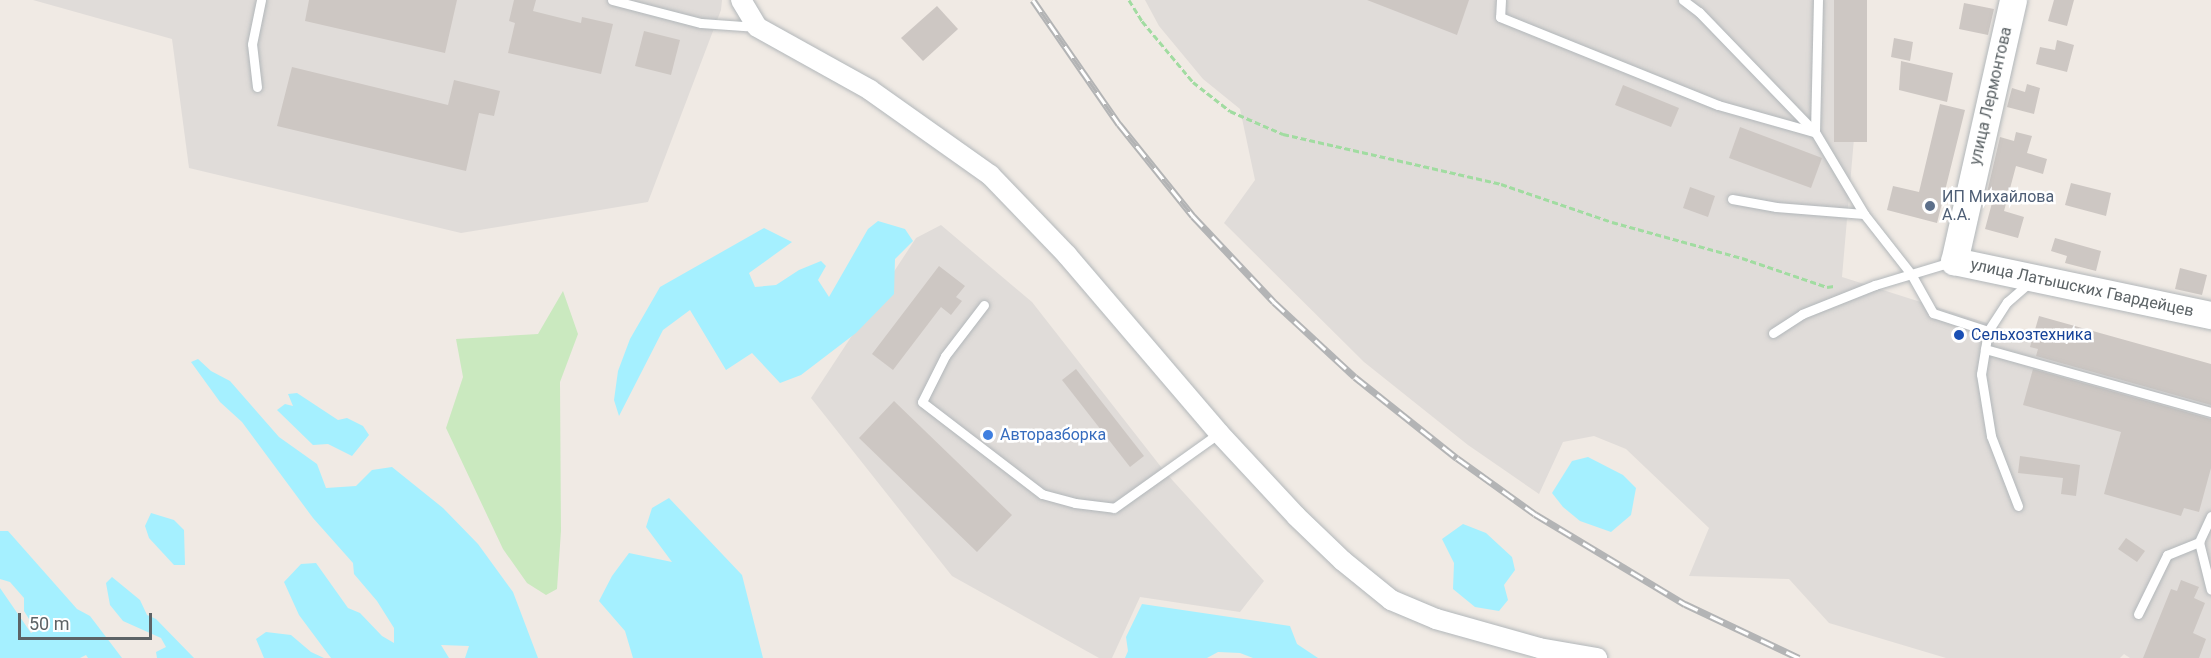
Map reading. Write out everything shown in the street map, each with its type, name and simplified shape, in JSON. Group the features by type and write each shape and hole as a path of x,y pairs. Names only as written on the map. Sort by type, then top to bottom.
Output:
{"street":[{"path":"741,0 757,27 870,90 990,176 1067,255 1219,433 1296,516 1343,561 1391,600 1448,623 1539,648 1597,658"},
{"name":"улица Лермонтова","path":"1954,261 2013,0"},
{"name":"улица Латышских Гвардейцев","path":"1954,261 2211,315"}],"lane":[{"path":"257,87 252,44 261,0"},
{"path":"612,0 701,23 757,27"},
{"path":"1501,0 1500,17 1718,105 1815,132"},
{"path":"1683,0 1699,12 1815,132 1864,214 1911,274 1933,313 1988,331"},
{"path":"1815,132 1818,0"},
{"path":"1732,200 1776,207 1864,214"},
{"path":"1773,333 1802,314 1875,285 1954,261"},
{"path":"2018,506 1991,436 1981,374 1988,331 2007,302 2034,278"},
{"path":"984,305 945,356 922,402 1042,494 1075,503 1114,508 1219,433"},
{"path":"1985,349 2211,412"},
{"path":"2211,516 2199,542 2211,590"},
{"path":"2139,614 2167,555 2199,542"}],"path":[{"path":"1129,0 1142,21 1193,82 1230,111 1283,134 1501,184 1612,222 1742,258 1827,286 1836,286"}],"shaded area":[{"path":"33,0 722,0 721,10 648,202 461,233 189,168 172,39"},
{"path":"1145,0 1866,0 1842,277 2211,394 2211,658 2130,658 2124,654 2120,658 1946,658 1829,623 1789,579 1689,576 1709,528 1626,449 1594,436 1563,442 1539,494 1468,445 1364,362 1224,223 1255,180 1240,109 1203,79 1159,26"},
{"name":"Авторазборка","path":"941,225 1032,302 1165,472 1264,581 1240,612 1140,597 1112,658 1099,658 952,576 811,398 916,238"}],"green space":[{"path":"563,291 578,334 560,382 561,531 557,589 546,595 527,583 503,549 446,428 463,377 456,339 538,334"}],"water":[{"path":"878,221 905,229 913,241 895,259 894,294 856,333 801,375 780,383 752,353 726,370 690,310 663,330 619,416 614,400 618,371 630,339 660,287 764,228 792,242 749,273 755,287 776,285 799,270 821,261 826,266 818,280 829,297 868,229"},
{"path":"198,359 211,371 230,381 279,437 317,464 326,488 356,486 372,470 392,467 443,508 478,544 513,592 538,658 465,658 469,646 441,645 449,658 331,658 299,615 284,582 301,564 316,563 348,608 360,613 382,636 394,643 394,628 377,601 354,574 353,563 313,518 242,422 220,402 191,362"},
{"path":"297,393 338,420 347,418 363,426 369,435 352,456 328,444 313,445 277,410 285,404 293,406 288,394"},
{"path":"1588,457 1623,475 1636,488 1631,515 1611,532 1580,521 1563,507 1552,493 1572,461"},
{"path":"669,498 742,575 763,658 633,658 625,631 599,601 612,576 629,553 672,562 646,527 652,508"},
{"path":"151,513 174,520 184,530 185,565 174,565 149,538 145,526"},
{"path":"1463,524 1486,533 1512,557 1515,570 1504,585 1508,600 1499,611 1475,607 1453,589 1454,563 1442,539"},
{"path":"0,531 8,531 77,609 90,616 122,658 88,658 86,655 80,658 0,658 0,588 31,633 36,630 24,611 24,598 10,582 0,579"},
{"path":"112,577 140,600 147,615 156,619 194,658 157,658 156,652 166,647 161,638 123,621 110,605 106,583"},
{"path":"1142,604 1290,626 1297,644 1318,658 1253,658 1240,653 1218,652 1207,658 1125,658 1128,651 1126,637"},
{"path":"266,632 291,635 311,652 324,658 264,658 256,639"}],"building":[{"path":"309,0 457,0 445,53 305,21"},
{"path":"514,0 536,0 533,11 581,23 582,17 613,24 601,74 508,53 515,23 509,21"},
{"path":"1367,0 1469,0 1457,35"},
{"path":"1834,0 1867,0 1867,142 1834,142"},
{"path":"2054,0 2074,0 2067,26 2048,21"},
{"path":"1964,3 1994,9 1988,35 1959,29"},
{"path":"937,6 958,29 923,61 901,38"},
{"path":"644,31 680,40 671,75 635,66"},
{"path":"1894,38 1913,42 1910,61 1891,57"},
{"path":"2057,40 2074,45 2067,72 2036,64 2040,47 2055,50"},
{"path":"1901,61 1953,73 1947,102 1899,90"},
{"path":"292,67 448,105 454,80 500,91 494,116 479,113 466,171 277,126"},
{"path":"2027,84 2040,88 2034,114 2007,107 2012,88 2025,92"},
{"path":"1623,85 1679,108 1671,127 1615,105"},
{"path":"1940,104 1965,110 1937,223 1887,210 1893,186 1919,192"},
{"path":"1740,127 1822,158 1811,188 1729,158"},
{"path":"2016,132 2032,136 2027,153 2047,159 2043,174 2016,166 2004,211 2024,217 2018,238 1985,229 1992,203 1985,201 2000,137 2014,141"},
{"path":"2071,183 2111,193 2106,216 2065,205"},
{"path":"1690,187 1715,196 1708,217 1683,208"},
{"path":"2055,238 2101,251 2096,271 2065,263 2067,256 2051,251"},
{"path":"939,266 965,286 956,297 962,301 951,315 941,307 893,370 872,354"},
{"path":"2180,268 2207,275 2202,295 2175,289"},
{"path":"2039,316 2211,364 2211,405 2036,356 2038,349 2030,347"},
{"path":"1076,369 1144,456 1130,467 1062,380"},
{"path":"2033,369 2211,419 2211,468 2199,512 2184,508 2181,516 2104,494 2121,432 2023,405"},
{"path":"894,401 1012,515 977,552 859,438"},
{"path":"2020,456 2080,465 2076,496 2061,494 2063,478 2018,473"},
{"path":"2126,538 2145,551 2137,562 2118,549"},
{"path":"2181,580 2199,587 2194,598 2205,603 2193,633 2206,639 2199,658 2143,658 2171,589 2177,591"}],"railway":[{"path":"1033,0 1119,124 1193,216 1274,302 1355,377 1457,458 1535,514 1685,604 1799,658"}],"place":[{"name":"ИП Михайлова А.А.","path":"1930,206"},
{"name":"Сельхозтехника","path":"1959,335"},
{"name":"Авторазборка","path":"988,435"}]}
